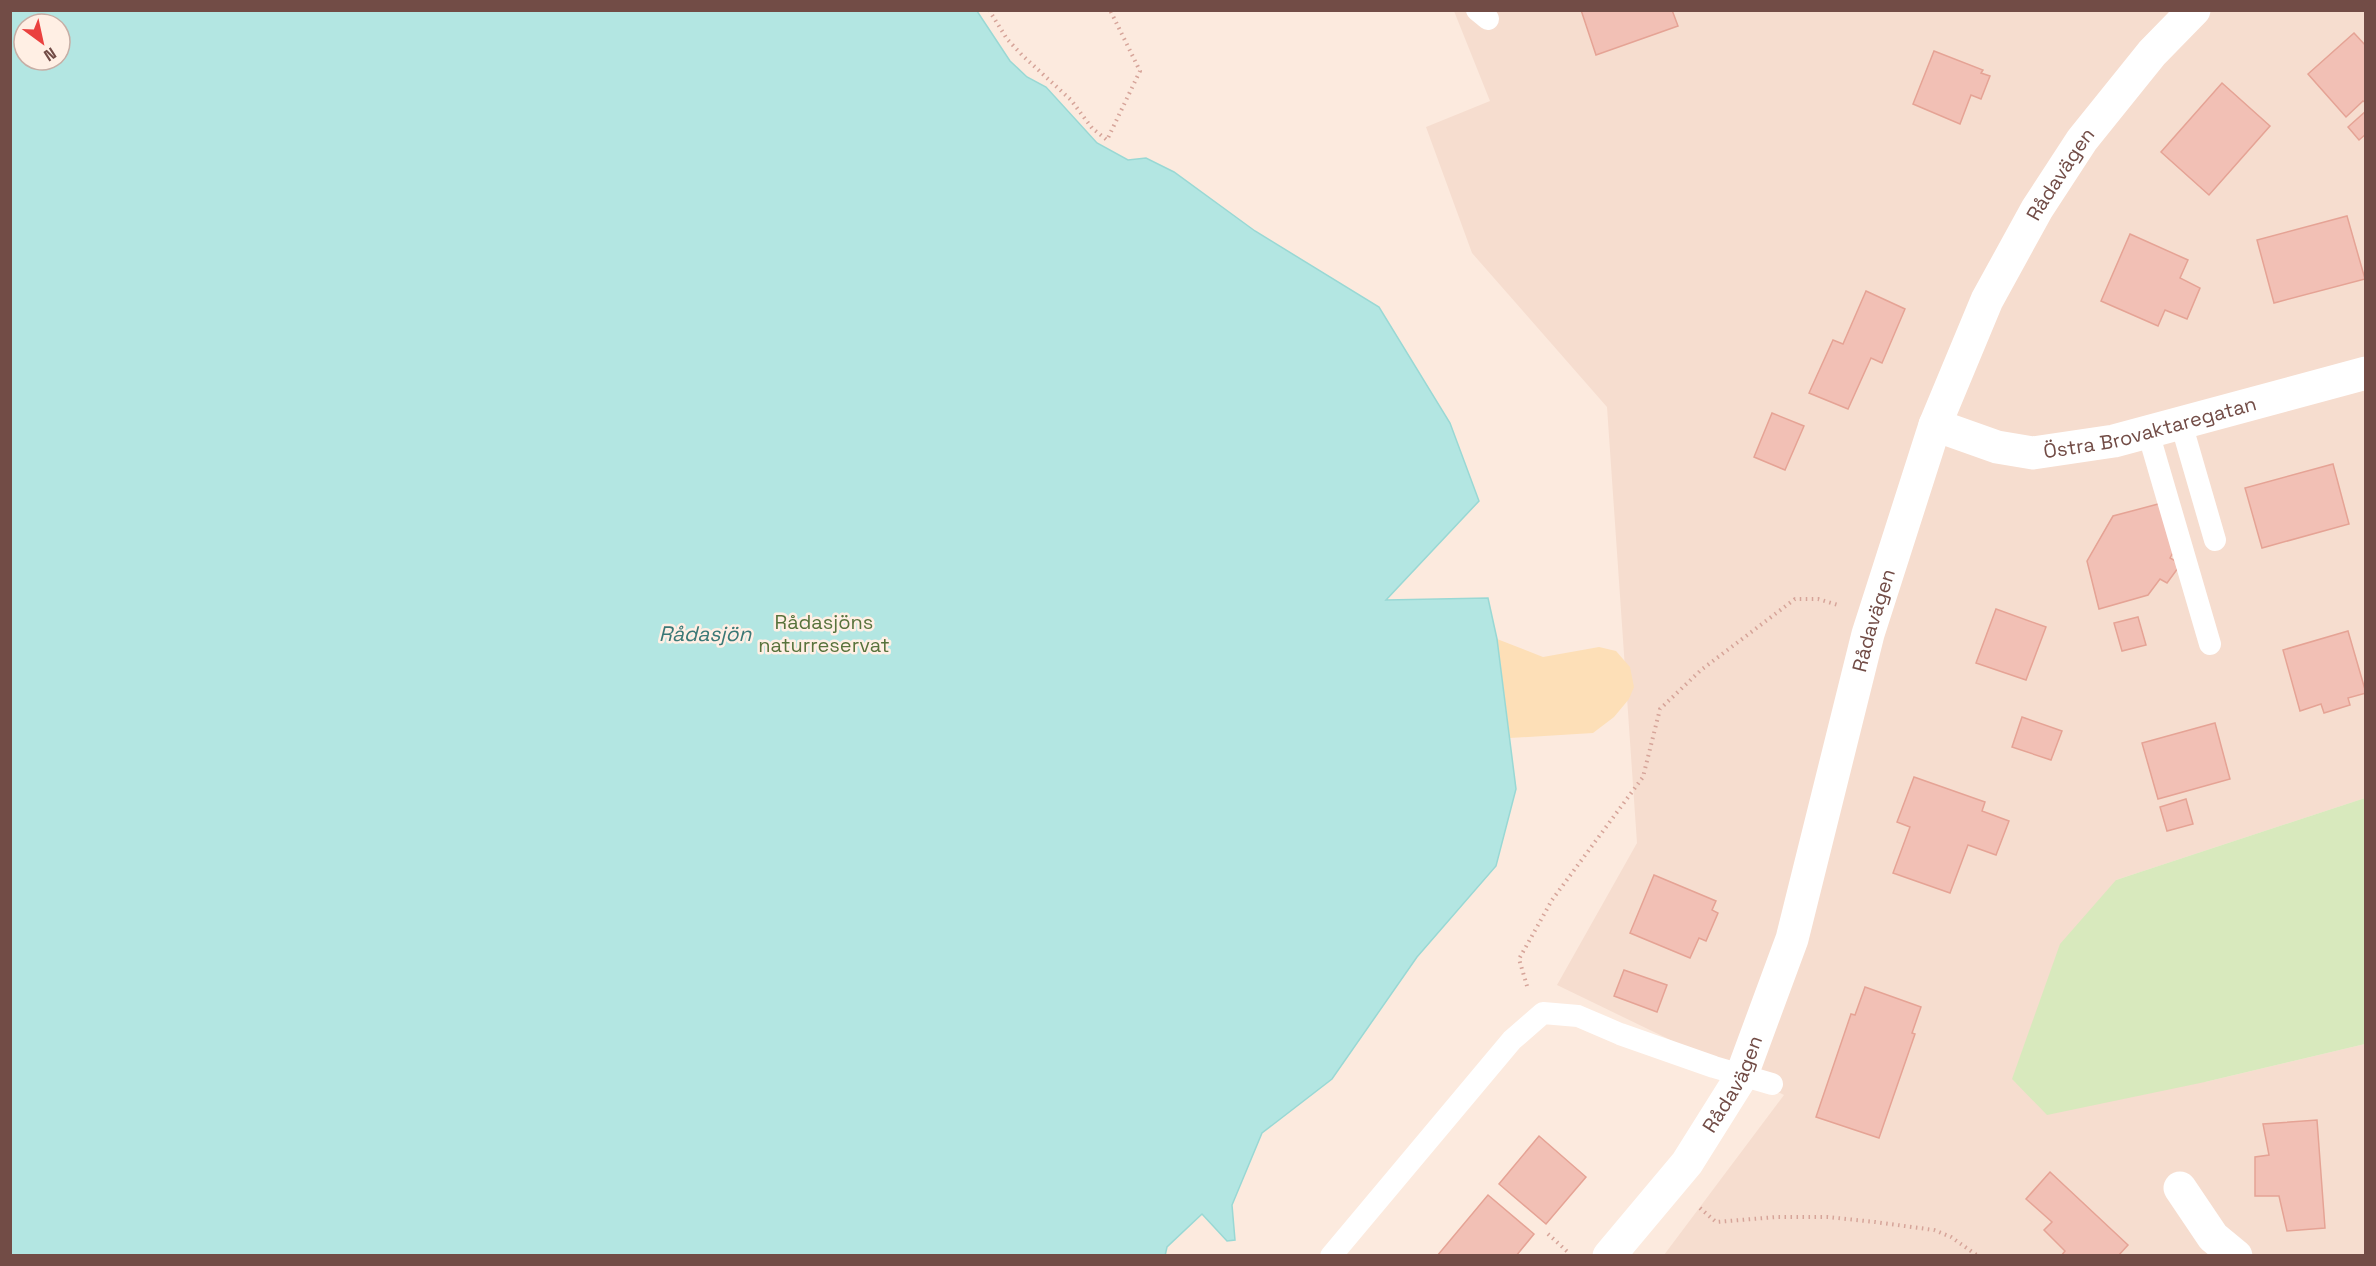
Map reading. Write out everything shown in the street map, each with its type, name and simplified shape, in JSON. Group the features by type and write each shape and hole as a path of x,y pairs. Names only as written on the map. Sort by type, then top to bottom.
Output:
{"street":[{"name":"Rådavägen","path":"1610,1256 1687,1163 1740,1077 1792,939 1868,634 1935,425 1987,300 2037,209 2082,140 2152,53 2194,10"},
{"name":"Östra Brovaktaregatan","path":"1935,425 1997,447 2033,453 2114,441 2366,374"},
{"path":"2180,1188 2213,1237 2236,1256"}],"lane":[{"path":"2181,423 2215,540"},
{"path":"2148,432 2210,644"},
{"path":"1331,1256 1512,1040 1543,1012 1578,1016 1620,1034 1740,1077 1772,1084"}],"path":[{"path":"989,10 1007,39 1053,82 1092,128 1107,140 1140,71 1110,10"},
{"path":"1543,1012 1524,982 1519,959 1552,900 1644,777 1660,709 1701,670 1795,598 1818,598 1838,605"},
{"path":"1695,1203 1716,1222 1776,1217 1828,1217 1934,1230 1951,1237 1978,1256"},
{"path":"1548,1234 1571,1254"}],"shaded area":[{"path":"1454,11 2365,11 2365,798 2116,880 2205,1082 2365,1044 2365,1255 1664,1255 1784,1095 1557,985 1637,843 1607,407 1472,253 1426,127 1490,101"}],"green space":[{"path":"2365,798 2365,1044 2205,1082 2047,1115 2012,1079 2060,944 2116,880"}],"sand":[{"path":"1497,639 1543,657 1599,647 1616,651 1630,667 1634,687 1629,699 1614,717 1593,733 1510,738"}],"water":[{"name":"Rådasjön","path":"10,11 977,11 1010,61 1027,77 1046,87 1097,143 1128,160 1146,158 1174,172 1255,231 1379,307 1450,423 1479,501 1386,600 1488,598 1497,639 1516,789 1496,866 1417,957 1332,1079 1262,1133 1232,1205 1235,1240 1227,1241 1202,1214 1167,1247 1165,1256 11,1255"}],"building":[{"path":"1581,10 1672,10 1678,26 1596,55"},
{"path":"2354,33 2366,46 2366,103 2363,101 2346,117 2308,74"},
{"path":"1934,51 1983,70 1981,73 1990,76 1981,99 1971,95 1960,124 1913,104"},
{"path":"2222,83 2270,126 2209,195 2161,152"},
{"path":"2366,111 2366,134 2359,140 2348,127"},
{"path":"2347,216 2365,279 2274,303 2257,240"},
{"path":"2130,234 2188,260 2180,278 2200,288 2187,319 2165,310 2158,326 2101,301"},
{"path":"1866,291 1905,309 1882,363 1871,358 1848,409 1809,393 1833,340 1843,344"},
{"path":"1772,413 1804,426 1785,470 1754,457"},
{"path":"2333,464 2349,524 2262,548 2245,488"},
{"path":"2162,503 2174,551 2170,558 2181,564 2167,583 2160,579 2148,595 2099,609 2087,561 2113,516"},
{"path":"1996,609 2046,627 2026,680 1976,663"},
{"path":"2138,617 2146,645 2122,651 2114,623"},
{"path":"2348,631 2366,693 2348,698 2350,705 2324,713 2321,704 2300,711 2283,650"},
{"path":"2022,717 2062,731 2051,760 2012,747"},
{"path":"2215,723 2230,779 2158,799 2142,743"},
{"path":"1914,777 1985,802 1982,811 2009,821 1996,855 1968,845 1950,893 1893,873 1910,827 1897,822"},
{"path":"2186,799 2193,824 2167,831 2160,807"},
{"path":"1654,875 1716,901 1712,910 1718,913 1706,941 1699,938 1690,958 1630,933"},
{"path":"1624,970 1667,985 1657,1012 1614,996"},
{"path":"1865,987 1921,1007 1912,1033 1915,1034 1879,1138 1816,1117 1851,1014 1855,1015"},
{"path":"2317,1120 2325,1228 2287,1231 2279,1196 2255,1196 2255,1157 2269,1155 2263,1124"},
{"path":"1539,1136 1586,1177 1546,1224 1499,1184"},
{"path":"2050,1172 2128,1245 2118,1256 2061,1256 2065,1251 2044,1230 2052,1222 2026,1199"},
{"path":"1488,1195 1534,1234 1516,1256 1437,1256"}],"park label":[{"name":"Rådasjöns naturreservat","path":"824,634"}]}
